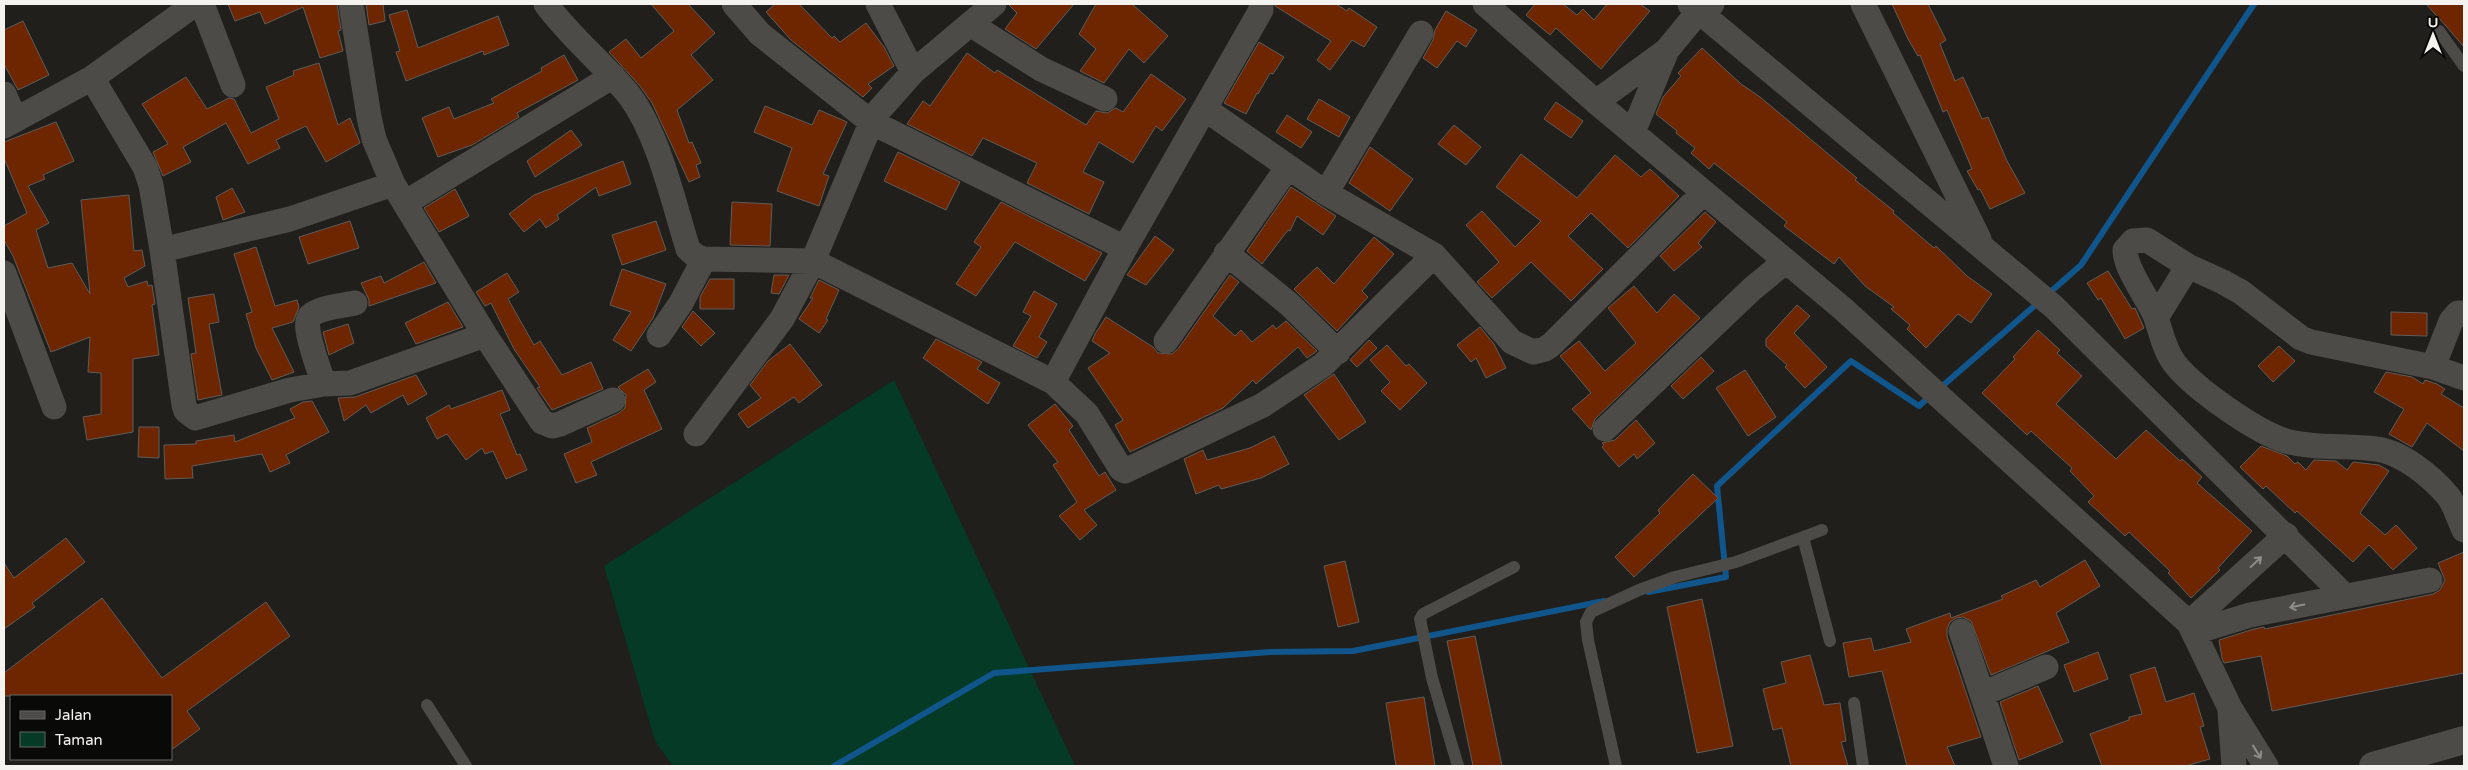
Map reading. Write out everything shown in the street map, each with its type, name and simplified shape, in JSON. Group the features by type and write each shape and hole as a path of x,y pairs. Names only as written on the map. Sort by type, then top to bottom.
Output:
{"street":[{"path":"4,94 9,123 92,78 195,4"},
{"path":"202,4 233,85"},
{"path":"352,4 368,117 374,139 399,194 485,336 544,424 552,426 560,424 613,400"},
{"path":"546,4 565,28 613,76 629,96 652,136 688,249 697,257 704,259 813,261 1053,382 1087,414 1121,469 1126,471 1263,404 1294,385 1338,352 1434,255"},
{"path":"734,4 760,34 871,122 1125,248"},
{"path":"878,4 913,72"},
{"path":"696,434 782,319 813,261 874,116 913,72 994,4"},
{"path":"1053,382 1125,248 1262,10 1261,4"},
{"path":"1485,4 1596,102 1842,308 2192,627 2230,708 2266,766"},
{"path":"1863,4 1984,248"},
{"path":"1633,132 1667,50 1700,6 2054,308 2286,535 2345,596"},
{"path":"970,24 1041,69 1105,99"},
{"path":"1326,193 1421,33"},
{"path":"1596,102 1667,50"},
{"path":"162,250 399,194 613,76"},
{"path":"92,78 145,167 151,185 184,404 190,416 202,417 290,390 324,384 339,385 356,382 485,336"},
{"path":"1205,109 1326,193 1434,255 1512,342 1521,348 1538,351 1551,345 1703,193"},
{"path":"1166,341 1288,167"},
{"path":"2464,377 2433,367 2311,342 2301,338 2241,292 2188,266 2147,240 2140,239 2127,246 2125,250 2127,262 2156,318 2175,363 2218,402 2275,437 2288,441 2325,446 2379,449 2396,456 2411,464 2449,498 2464,530"},
{"path":"1226,253 1289,304 1338,352"},
{"path":"659,336 681,303 704,259"},
{"path":"1605,429 1752,289 1786,261"},
{"path":"2156,318 2188,266"},
{"path":"4,273 54,407"},
{"path":"324,384 307,331 306,321 310,316 319,312 355,303"},
{"path":"2433,367 2451,321 2458,313 2464,313"},
{"path":"2192,627 2226,590 2286,535"},
{"path":"2192,627 2430,580"},
{"path":"2226,590 2250,615"},
{"path":"1961,631 2006,766"},
{"path":"1982,694 2046,667"},
{"path":"2230,708 2234,766"},
{"path":"2373,766 2464,740"}],"lane":[{"path":"2438,31 2464,66"},
{"path":"1616,766 1586,622 1591,612 1639,590 1719,565 1736,562 1822,530"},
{"path":"1803,538 1830,641"},
{"path":"1458,766 1424,646 1420,619 1423,614 1514,566"},
{"path":"1854,703 1863,766"},
{"path":"427,705 466,766"}],"green space":[{"path":"894,380 1075,766 673,766 655,741 604,566"}],"building":[{"path":"228,4 337,4 341,30 338,31 343,51 320,58 303,7 265,24 260,12 235,21"},
{"path":"366,4 383,4 385,21 369,25"},
{"path":"651,4 688,4 715,33 691,55 713,80 677,110 689,143 692,142 701,163 696,165 700,177 689,182 652,103 640,86 609,52 626,39 641,58 674,31"},
{"path":"775,4 799,4 832,38 834,36 840,42 866,23 884,47 894,66 868,84 872,88 863,97 791,40 766,12"},
{"path":"1008,4 1074,4 1036,49 1005,29 1017,13"},
{"path":"1096,4 1132,4 1168,36 1144,63 1129,49 1104,83 1080,71 1096,49 1079,34"},
{"path":"1275,4 1336,4 1347,11 1349,8 1377,27 1364,47 1352,40 1330,70 1317,60 1331,41 1275,6"},
{"path":"1535,4 1563,4 1577,15 1583,9 1594,20 1607,4 1640,4 1650,11 1601,69 1556,28 1550,35 1526,15"},
{"path":"1892,4 1928,4 1946,40 1940,44 1955,81 1963,77 1982,119 1988,117 2007,161 2025,193 1990,209 1980,189 1978,190 1967,171 1972,169 1947,110 1943,112 1920,55 1918,56 1908,39"},
{"path":"2426,4 2464,4 2464,47 2446,26"},
{"path":"407,10 418,48 498,16 509,45 484,55 483,51 406,81 396,52 400,51 389,15"},
{"path":"1446,11 1477,30 1466,47 1457,41 1437,68 1423,58 1433,40 1435,30"},
{"path":"23,21 49,75 18,90 4,64 4,30"},
{"path":"1259,42 1284,57 1273,74 1270,73 1246,114 1224,103"},
{"path":"1702,48 1741,84 1760,97 1857,178 1855,180 1894,211 1893,213 1934,248 1936,246 1967,276 1992,294 1971,323 1958,314 1926,348 1907,329 1910,325 1891,309 1894,307 1865,286 1839,257 1834,264 1784,226 1787,222 1714,163 1709,169 1691,153 1695,148 1656,114 1663,97 1681,76 1678,73"},
{"path":"967,53 995,73 997,70 1086,125 1096,111 1107,113 1116,108 1123,112 1151,74 1186,99 1162,131 1156,126 1133,163 1099,142 1083,172 1104,182 1089,214 1027,183 1037,163 983,138 972,156 907,124 923,101 930,106"},
{"path":"564,55 578,80 517,113 519,117 472,145 438,157 422,118 449,107 454,119 494,103 491,99 542,71 541,68"},
{"path":"319,63 338,125 350,118 360,143 326,162 306,126 276,140 280,148 248,164 226,123 183,147 191,162 163,176 153,152 168,144 142,104 186,77 207,109 229,98 234,99 251,133 279,119 266,87 294,75 293,71"},
{"path":"1319,99 1350,117 1339,137 1307,119"},
{"path":"1556,102 1583,121 1571,138 1544,119"},
{"path":"765,106 812,125 819,110 847,122 823,174 829,176 819,206 777,191 792,148 754,132"},
{"path":"1287,115 1312,132 1301,148 1276,132"},
{"path":"56,122 74,161 43,175 45,179 28,186 49,223 36,230 48,268 72,263 90,294 81,200 129,195 134,251 142,250 145,266 124,278 128,287 147,281 148,286 152,285 155,304 152,305 159,355 133,359 133,432 87,440 83,417 101,414 101,373 88,372 90,337 51,352 13,256 4,240 4,226 27,213 4,158 4,142"},
{"path":"1454,125 1481,147 1466,165 1438,144"},
{"path":"571,130 582,145 535,177 527,161"},
{"path":"1370,147 1413,179 1390,211 1349,183"},
{"path":"898,152 960,182 946,210 884,181"},
{"path":"1521,154 1577,198 1615,155 1641,177 1650,169 1679,196 1628,248 1591,213 1568,236 1603,269 1571,301 1531,262 1492,298 1477,282 1499,262 1466,225 1482,211 1515,247 1541,221 1496,187"},
{"path":"623,161 631,184 599,196 596,187 557,215 559,219 546,228 540,219 524,232 509,214 534,195"},
{"path":"1291,187 1336,216 1323,235 1297,216 1290,231 1288,230 1262,264 1247,251"},
{"path":"232,188 245,212 223,220 216,197"},
{"path":"455,189 469,216 439,232 424,208"},
{"path":"732,202 772,204 770,246 730,245"},
{"path":"1001,202 1102,253 1085,281 1015,242 976,296 956,284 981,247 974,242"},
{"path":"1705,212 1716,222 1698,243 1702,247 1674,271 1660,256"},
{"path":"350,221 359,248 308,264 299,237"},
{"path":"656,221 666,250 622,265 612,235"},
{"path":"1155,236 1174,250 1146,285 1127,275"},
{"path":"1374,237 1394,254 1362,291 1368,297 1337,331 1294,289 1317,267 1334,284"},
{"path":"256,247 275,306 297,300 299,307 293,322 272,328 294,372 272,380 256,348 246,314 252,312 234,254"},
{"path":"424,262 436,283 369,306 369,300 361,283 381,276 384,283"},
{"path":"622,269 666,284 653,318 631,351 613,340 631,312 610,305"},
{"path":"2108,271 2132,309 2135,308 2144,328 2125,339 2101,298 2098,300 2087,283"},
{"path":"507,273 519,292 508,299 534,345 540,341 562,375 591,362 603,389 552,410 537,388 540,387 514,349 491,303 485,306 476,292"},
{"path":"774,275 789,275 779,294 771,293"},
{"path":"1230,275 1239,282 1213,316 1235,336 1241,330 1252,342 1273,325 1276,329 1286,321 1317,351 1307,358 1298,347 1256,384 1253,380 1223,408 1130,452 1115,425 1123,420 1088,368 1110,353 1092,341 1095,334 1106,317 1153,347 1158,353 1172,354 1178,349"},
{"path":"710,279 734,279 734,309 700,309 700,297"},
{"path":"819,280 839,290 826,319 828,320 819,333 799,319 813,298 810,298"},
{"path":"1634,286 1657,313 1674,294 1700,318 1595,419 1591,430 1572,409 1591,393 1560,356 1579,341 1605,371 1636,343 1608,308"},
{"path":"1034,291 1057,304 1039,337 1047,342 1037,358 1013,346 1031,316 1023,312"},
{"path":"214,294 219,322 209,324 222,395 198,400 191,354 196,353 188,298"},
{"path":"448,302 463,327 416,344 405,323"},
{"path":"1797,305 1810,316 1794,333 1827,367 1805,388 1785,367 1787,365 1766,346 1766,339"},
{"path":"693,311 715,333 701,346 682,327"},
{"path":"2391,312 2427,313 2427,336 2391,335"},
{"path":"348,324 354,343 329,355 323,332"},
{"path":"1480,327 1494,344 1506,368 1486,378 1476,358 1471,362 1457,345"},
{"path":"2038,330 2060,350 2057,353 2082,376 2056,404 2116,459 2146,430 2180,461 2182,459 2202,477 2197,483 2252,531 2218,568 2220,570 2191,598 2168,573 2170,571 2129,532 2125,536 2088,502 2094,496 2070,471 2072,468 2031,431 2027,435 1982,393 2015,359 2013,357"},
{"path":"936,339 982,362 977,369 1000,383 988,404 923,358"},
{"path":"1369,340 1377,348 1357,367 1350,360"},
{"path":"790,344 822,385 799,403 794,397 748,428 738,414 761,398 750,385 768,361"},
{"path":"1387,345 1406,366 1409,364 1427,383 1400,410 1381,391 1390,382 1370,360"},
{"path":"2279,346 2295,361 2273,382 2258,366"},
{"path":"1701,357 1714,371 1683,399 1671,386"},
{"path":"648,369 656,382 644,390 662,429 591,462 597,475 576,483 564,454 592,442 587,428 619,413 625,408 626,395 618,387"},
{"path":"1745,370 1776,417 1748,436 1716,388"},
{"path":"2386,372 2412,377 2423,384 2425,380 2437,384 2445,389 2441,394 2464,408 2464,451 2427,423 2412,447 2389,434 2404,409 2374,392"},
{"path":"1334,374 1366,422 1339,440 1304,395"},
{"path":"416,375 427,394 408,405 403,395 371,413 366,405 344,421 338,398 355,397"},
{"path":"502,390 510,410 500,414 517,455 520,454 527,470 506,479 493,451 485,454 482,448 466,460 447,434 437,439 426,418 449,405 451,409"},
{"path":"312,401 329,432 286,455 290,463 270,472 262,454 192,466 193,478 165,479 164,445 196,444 196,441 234,435 235,442 295,418 290,409 303,402"},
{"path":"1055,404 1073,426 1069,430 1099,476 1105,472 1116,490 1084,510 1097,525 1080,540 1059,516 1077,502 1053,465 1058,462 1028,425"},
{"path":"1636,420 1655,443 1637,459 1634,454 1619,467 1602,447 1604,445 1602,443 1615,440"},
{"path":"139,427 159,427 159,458 138,457"},
{"path":"1274,436 1289,464 1261,478 1221,489 1219,485 1196,494 1184,459 1203,450 1207,460 1250,448"},
{"path":"2261,446 2287,456 2295,464 2298,462 2306,470 2314,460 2336,461 2347,470 2353,462 2379,465 2389,471 2360,513 2385,535 2396,525 2417,548 2393,570 2369,545 2353,562 2297,511 2295,513 2266,486 2263,489 2240,467"},
{"path":"1693,474 1718,498 1634,577 1615,557 1660,513 1658,510"},
{"path":"66,538 85,562 32,603 35,607 4,629 4,563 14,578"},
{"path":"2464,552 2464,673 2272,711 2261,656 2224,663 2219,640 2254,629 2264,627 2265,629 2433,594 2440,590 2445,580 2438,563"},
{"path":"2085,560 2100,586 2056,613 2069,642 1991,675 1971,621 1963,617 1956,618 1950,622 1947,636 1981,737 1947,747 1955,766 1907,766 1882,671 1849,677 1843,643 1871,638 1874,651 1911,642 1906,629 1950,613 1951,618 2003,599 2001,596 2036,580 2040,587"},
{"path":"1345,561 1359,622 1338,627 1324,566"},
{"path":"102,598 162,678 266,602 290,636 187,711 200,729 172,749 172,695 4,696 4,673"},
{"path":"1702,599 1733,746 1697,753 1667,607"},
{"path":"1475,636 1502,766 1473,766 1447,641"},
{"path":"2098,652 2108,679 2074,692 2064,665"},
{"path":"1810,655 1824,705 1840,703 1846,741 1841,742 1848,766 1791,766 1782,728 1773,730 1763,689 1786,683 1781,662"},
{"path":"2155,667 2166,702 2194,693 2204,726 2200,727 2210,759 2185,766 2102,766 2090,734 2129,720 2129,717 2142,714 2130,675"},
{"path":"2038,686 2063,742 2019,760 2000,702"},
{"path":"1424,697 1435,766 1396,766 1386,703"}],"waterway":[{"path":"2047,295 2081,265 2254,4"},
{"path":"1939,389 2039,302"},
{"path":"1648,592 1726,577 1717,486 1851,361 1919,406 1931,395"},
{"path":"834,766 994,673 1270,652 1353,651 1604,601"}]}
